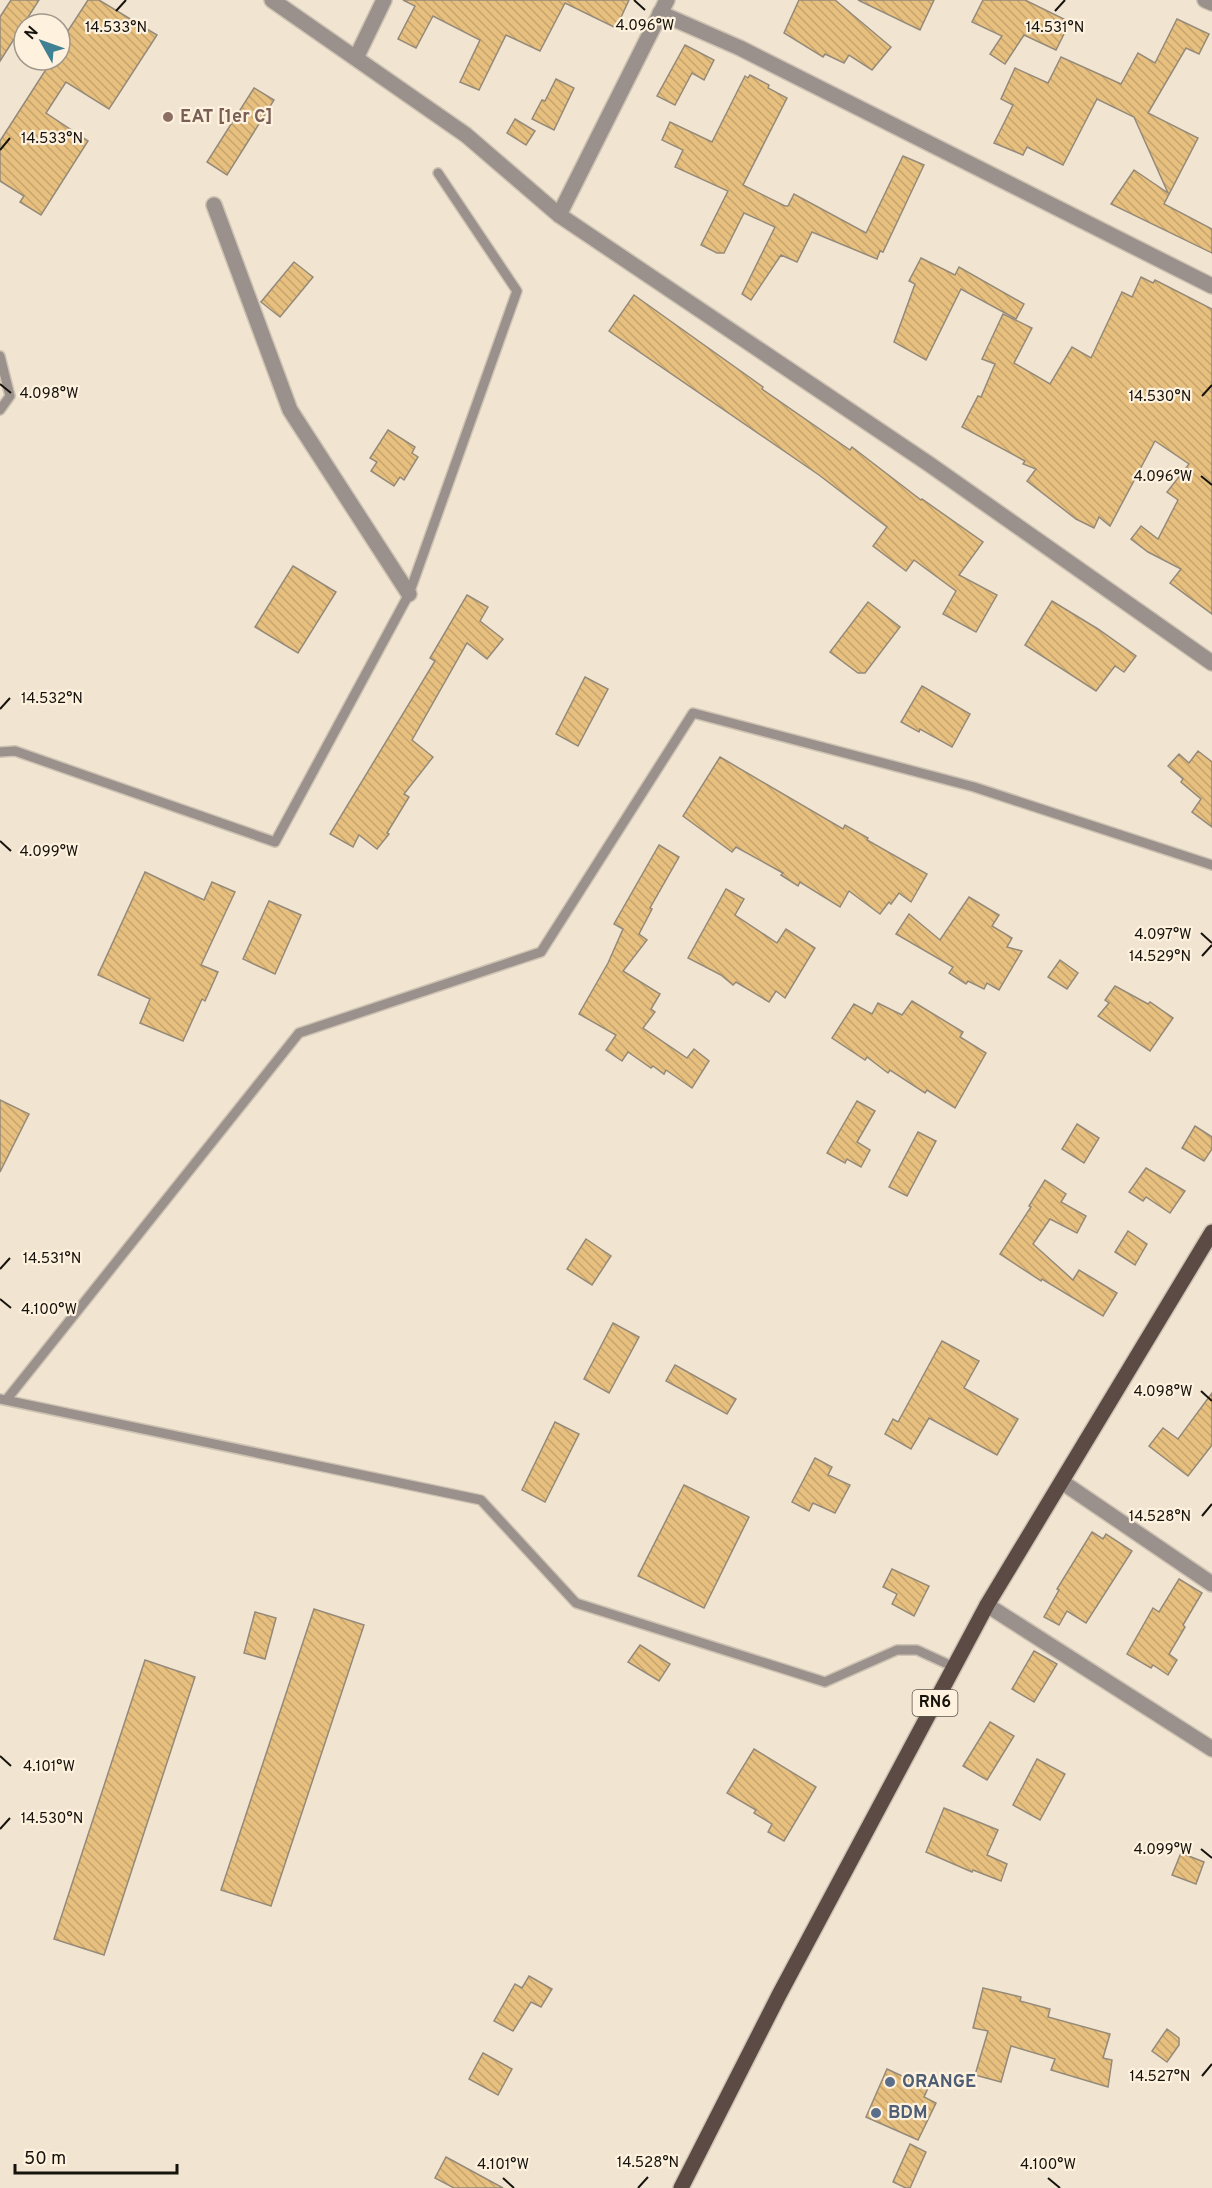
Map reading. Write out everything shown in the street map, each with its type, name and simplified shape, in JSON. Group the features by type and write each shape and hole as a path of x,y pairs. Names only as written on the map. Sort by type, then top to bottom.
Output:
{"main road":[{"name":"RN6","path":"681,2188 779,1995 987,1605 1212,1232"}],"street":[{"path":"272,0 466,135 560,215 929,464 1212,663"},
{"path":"356,58 384,0"},
{"path":"1205,0 1212,3"},
{"path":"560,215 663,7 1212,286"},
{"path":"213,205 290,410 409,594"},
{"path":"1062,1482 1212,1584"},
{"path":"987,1605 1212,1749"}],"lane":[{"path":"0,752 15,751 275,842 409,594 517,291 438,173"},
{"path":"0,356 10,396 0,410"},
{"path":"954,1667 917,1650 897,1650 825,1682 576,1603 481,1500 3,1399 299,1033 541,952 693,713 974,787 1212,865"}],"building":[{"path":"11,0 39,0 31,12 12,12 12,42 0,61 0,17"},
{"path":"88,0 99,0 157,35 109,109 66,82 46,113 88,141 41,215 20,202 24,196 0,181 0,141 44,72 72,72 72,25"},
{"path":"403,0 629,0 616,28 565,3 540,51 506,35 479,90 460,82 480,40 433,16 416,48 398,39 415,6"},
{"path":"799,0 835,0 891,47 872,70 849,55 844,63 825,54 823,57 784,33"},
{"path":"858,0 934,0 920,30"},
{"path":"983,0 1025,0 1070,22 1056,50 1024,35 1005,64 990,54 1002,36 972,22"},
{"path":"1177,19 1209,34 1199,54 1186,48 1148,113 1198,138 1164,204 1212,229 1212,253 1111,204 1134,170 1168,193 1134,117 1097,99 1063,165 1027,147 1023,155 994,143 1013,105 1001,99 1015,68 1048,83 1061,57 1121,84 1138,53 1155,63"},
{"path":"685,45 714,60 704,80 692,73 675,105 657,96"},
{"path":"750,75 787,98 743,185 785,206 788,206 794,194 866,233 903,156 924,165 883,252 880,251 877,259 812,232 797,262 781,255 751,300 742,294 775,227 744,213 724,253 717,253 701,245 728,191 675,167 683,150 662,140 670,122 712,142 745,76 748,78"},
{"path":"556,79 574,88 554,130 532,119 542,100 545,101"},
{"path":"254,88 274,100 227,175 207,162"},
{"path":"515,119 535,131 526,145 507,133"},
{"path":"921,258 955,275 959,267 1024,304 1016,319 961,289 926,360 894,342 915,284 909,281"},
{"path":"294,262 313,277 280,317 261,302"},
{"path":"1141,277 1153,283 1155,280 1212,309 1212,614 1170,583 1181,569 1148,552 1131,539 1141,526 1158,539 1178,500 1167,492 1189,464 1155,441 1110,526 1099,517 1094,528 1076,519 1027,481 1036,469 1023,464 1025,461 962,427 978,396 981,397 995,364 982,359 1003,314 1032,328 1014,363 1050,384 1072,347 1091,358 1122,292 1132,297"},
{"path":"634,295 763,387 762,389 850,450 852,447 921,500 983,542 959,575 997,595 976,632 943,614 956,591 914,560 906,571 873,546 887,527 819,475 609,331"},
{"path":"388,430 415,447 412,453 418,457 404,480 400,477 394,486 371,471 377,462 370,458"},
{"path":"293,566 336,592 298,653 255,627"},
{"path":"467,595 488,607 480,621 503,639 487,659 467,643 412,740 433,757 404,794 409,797 387,833 389,834 377,849 359,835 353,847 330,834 435,661 430,658"},
{"path":"1052,601 1136,656 1124,672 1115,666 1096,691 1025,645"},
{"path":"868,602 900,627 865,673 858,673 830,652"},
{"path":"585,677 608,689 578,746 556,734"},
{"path":"922,686 970,714 952,747 920,729 919,732 901,722"},
{"path":"1198,751 1212,762 1212,827 1192,812 1201,799 1181,782 1183,779 1168,766 1179,754 1189,763"},
{"path":"720,757 843,829 845,825 868,838 867,840 927,874 911,902 899,893 880,914 849,891 840,907 800,882 798,886 781,875 783,873 736,847 732,852 683,816"},
{"path":"659,845 679,857 650,908 652,909 639,934 647,940 623,971 660,994 651,1009 655,1012 643,1028 687,1058 694,1049 709,1061 692,1088 666,1070 664,1074 653,1066 651,1068 628,1052 622,1061 606,1050 616,1035 579,1014 608,963 623,929 614,924"},
{"path":"145,872 204,900 212,882 235,892 201,965 218,972 205,1001 202,999 183,1041 140,1023 150,999 98,975"},
{"path":"726,889 744,899 735,915 777,943 786,929 815,948 785,998 776,991 769,1002 736,982 733,985 721,975 688,958"},
{"path":"969,897 999,915 992,926 1012,938 1007,947 1022,951 999,990 987,983 984,989 968,981 966,984 949,973 953,967 896,934 909,914 940,940"},
{"path":"269,901 301,915 275,974 243,959"},
{"path":"1060,960 1078,973 1067,989 1048,977"},
{"path":"1115,986 1148,1004 1150,1002 1173,1018 1150,1051 1098,1016 1109,1003 1105,1000"},
{"path":"912,1001 963,1032 960,1037 986,1053 955,1108 927,1090 925,1093 890,1070 888,1073 867,1057 865,1060 832,1038 854,1004 872,1014 878,1003 902,1015"},
{"path":"0,1100 29,1114 0,1172"},
{"path":"857,1101 875,1111 857,1142 870,1150 861,1167 847,1159 845,1163 827,1153"},
{"path":"1077,1124 1099,1138 1084,1163 1062,1149"},
{"path":"1195,1126 1212,1137 1212,1149 1204,1161 1182,1148"},
{"path":"918,1132 936,1141 907,1196 889,1187"},
{"path":"1146,1168 1185,1191 1170,1213 1146,1197 1143,1201 1129,1192"},
{"path":"1045,1180 1066,1194 1061,1202 1086,1216 1077,1233 1050,1219 1033,1244 1073,1280 1079,1270 1117,1293 1103,1316 1042,1279 1041,1281 1000,1254 1031,1207 1029,1206"},
{"path":"1128,1231 1147,1244 1135,1265 1115,1252"},
{"path":"586,1239 611,1256 592,1285 567,1269"},
{"path":"613,1323 639,1337 609,1393 584,1379"},
{"path":"942,1341 979,1361 964,1388 1018,1419 997,1455 929,1418 911,1449 885,1434 893,1419 898,1422"},
{"path":"675,1365 736,1399 727,1414 666,1381"},
{"path":"1212,1393 1212,1445 1188,1476 1149,1446 1163,1428 1178,1439"},
{"path":"555,1422 579,1434 545,1502 522,1490"},
{"path":"815,1458 832,1467 828,1475 850,1485 835,1513 813,1503 809,1511 792,1502"},
{"path":"684,1485 749,1517 704,1608 638,1576"},
{"path":"1092,1532 1103,1539 1106,1534 1132,1551 1086,1623 1067,1611 1059,1625 1044,1617 1059,1590 1057,1589"},
{"path":"892,1569 929,1586 914,1616 892,1604 897,1594 883,1587"},
{"path":"1179,1579 1202,1593 1169,1654 1177,1660 1168,1675 1153,1665 1151,1668 1127,1654 1153,1608 1159,1612"},
{"path":"314,1609 364,1625 271,1906 221,1890"},
{"path":"255,1612 276,1618 265,1659 244,1653"},
{"path":"640,1645 670,1664 659,1681 628,1662"},
{"path":"1034,1651 1057,1664 1034,1702 1012,1689"},
{"path":"145,1660 195,1677 104,1955 54,1939"},
{"path":"990,1722 1014,1736 987,1780 963,1766"},
{"path":"754,1749 816,1787 784,1841 768,1832 772,1824 754,1813 756,1810 727,1793"},
{"path":"1037,1759 1065,1774 1040,1820 1013,1805"},
{"path":"944,1808 998,1830 987,1855 1007,1864 1001,1881 973,1870 972,1872 926,1852"},
{"path":"1181,1853 1204,1862 1196,1884 1172,1875"},
{"path":"529,1976 552,1989 541,2007 531,2002 513,2031 494,2021 515,1984 522,1988"},
{"path":"983,1988 1021,1997 1020,2001 1050,2009 1048,2017 1110,2034 1103,2058 1112,2060 1108,2087 1051,2070 1055,2059 1011,2046 1001,2082 975,2075 988,2031 973,2028"},
{"path":"1167,2029 1179,2038 1179,2045 1167,2062 1152,2051"},
{"path":"483,2053 512,2069 498,2095 469,2079"},
{"path":"887,2069 928,2088 924,2097 936,2103 918,2140 866,2117"},
{"path":"910,2144 926,2152 910,2188 906,2188 893,2182"},
{"path":"446,2157 503,2188 454,2188 435,2178"}],"place":[{"name":"EAT [1er C]","path":"168,117"},
{"name":"ORANGE","path":"890,2082"},
{"name":"BDM","path":"876,2113"}]}
